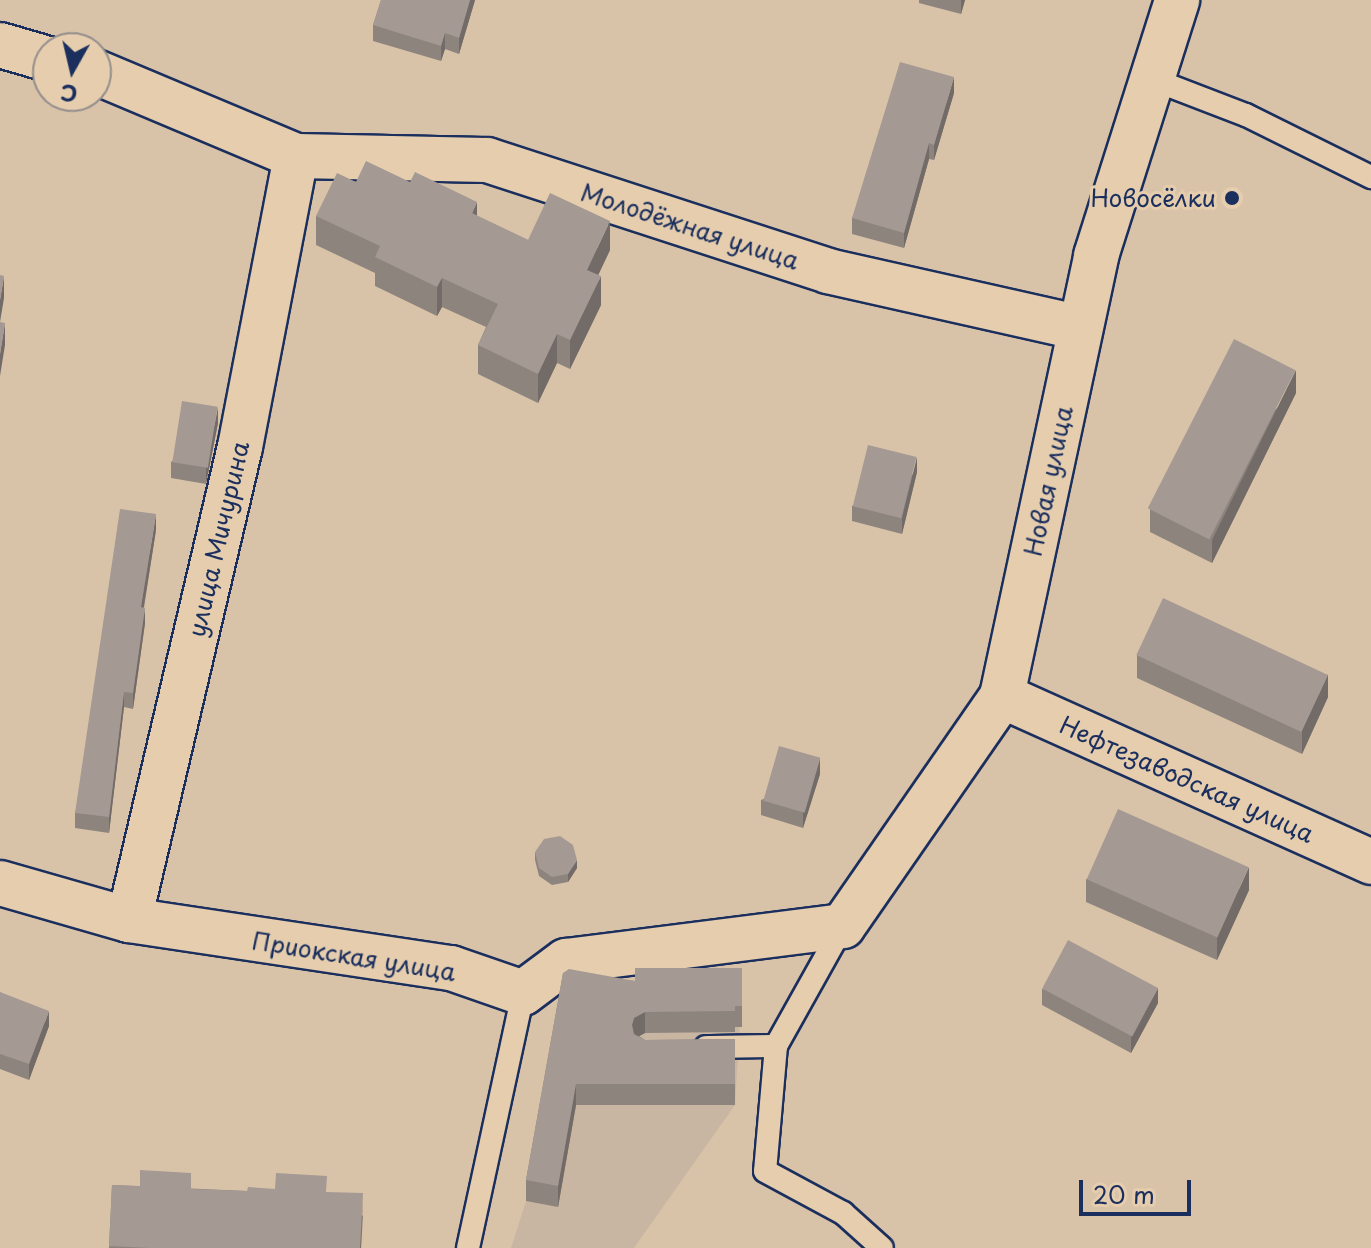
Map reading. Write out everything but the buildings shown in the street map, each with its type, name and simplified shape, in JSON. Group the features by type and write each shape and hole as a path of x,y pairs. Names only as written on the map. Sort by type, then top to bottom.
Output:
{"street":[{"name":"Новая улица","path":"843,926 1002,696 1096,256 1177,0"},
{"path":"0,45 32,54"},
{"path":"112,79 296,156"},
{"name":"Молодёжная улица","path":"296,156 487,160 828,271 1080,328"},
{"name":"улица Мичурина","path":"129,920 240,447 296,156"},
{"name":"Нефтезаводская улица","path":"1002,696 1371,862"},
{"name":"Приокская улица","path":"0,883 129,920 451,968 523,993"},
{"path":"523,993 566,961 843,926"}],"lane":[{"path":"1152,79 1246,115 1371,177"},
{"path":"843,926 776,1046 765,1171 843,1213 882,1248"},
{"path":"468,1248 523,993"},
{"path":"689,1047 776,1046"}],"shaded area":[{"path":"564,989 742,989 735,1105 634,1248 511,1248 526,1201"}],"place":[{"name":"Новосёлки","path":"1232,198"}]}
